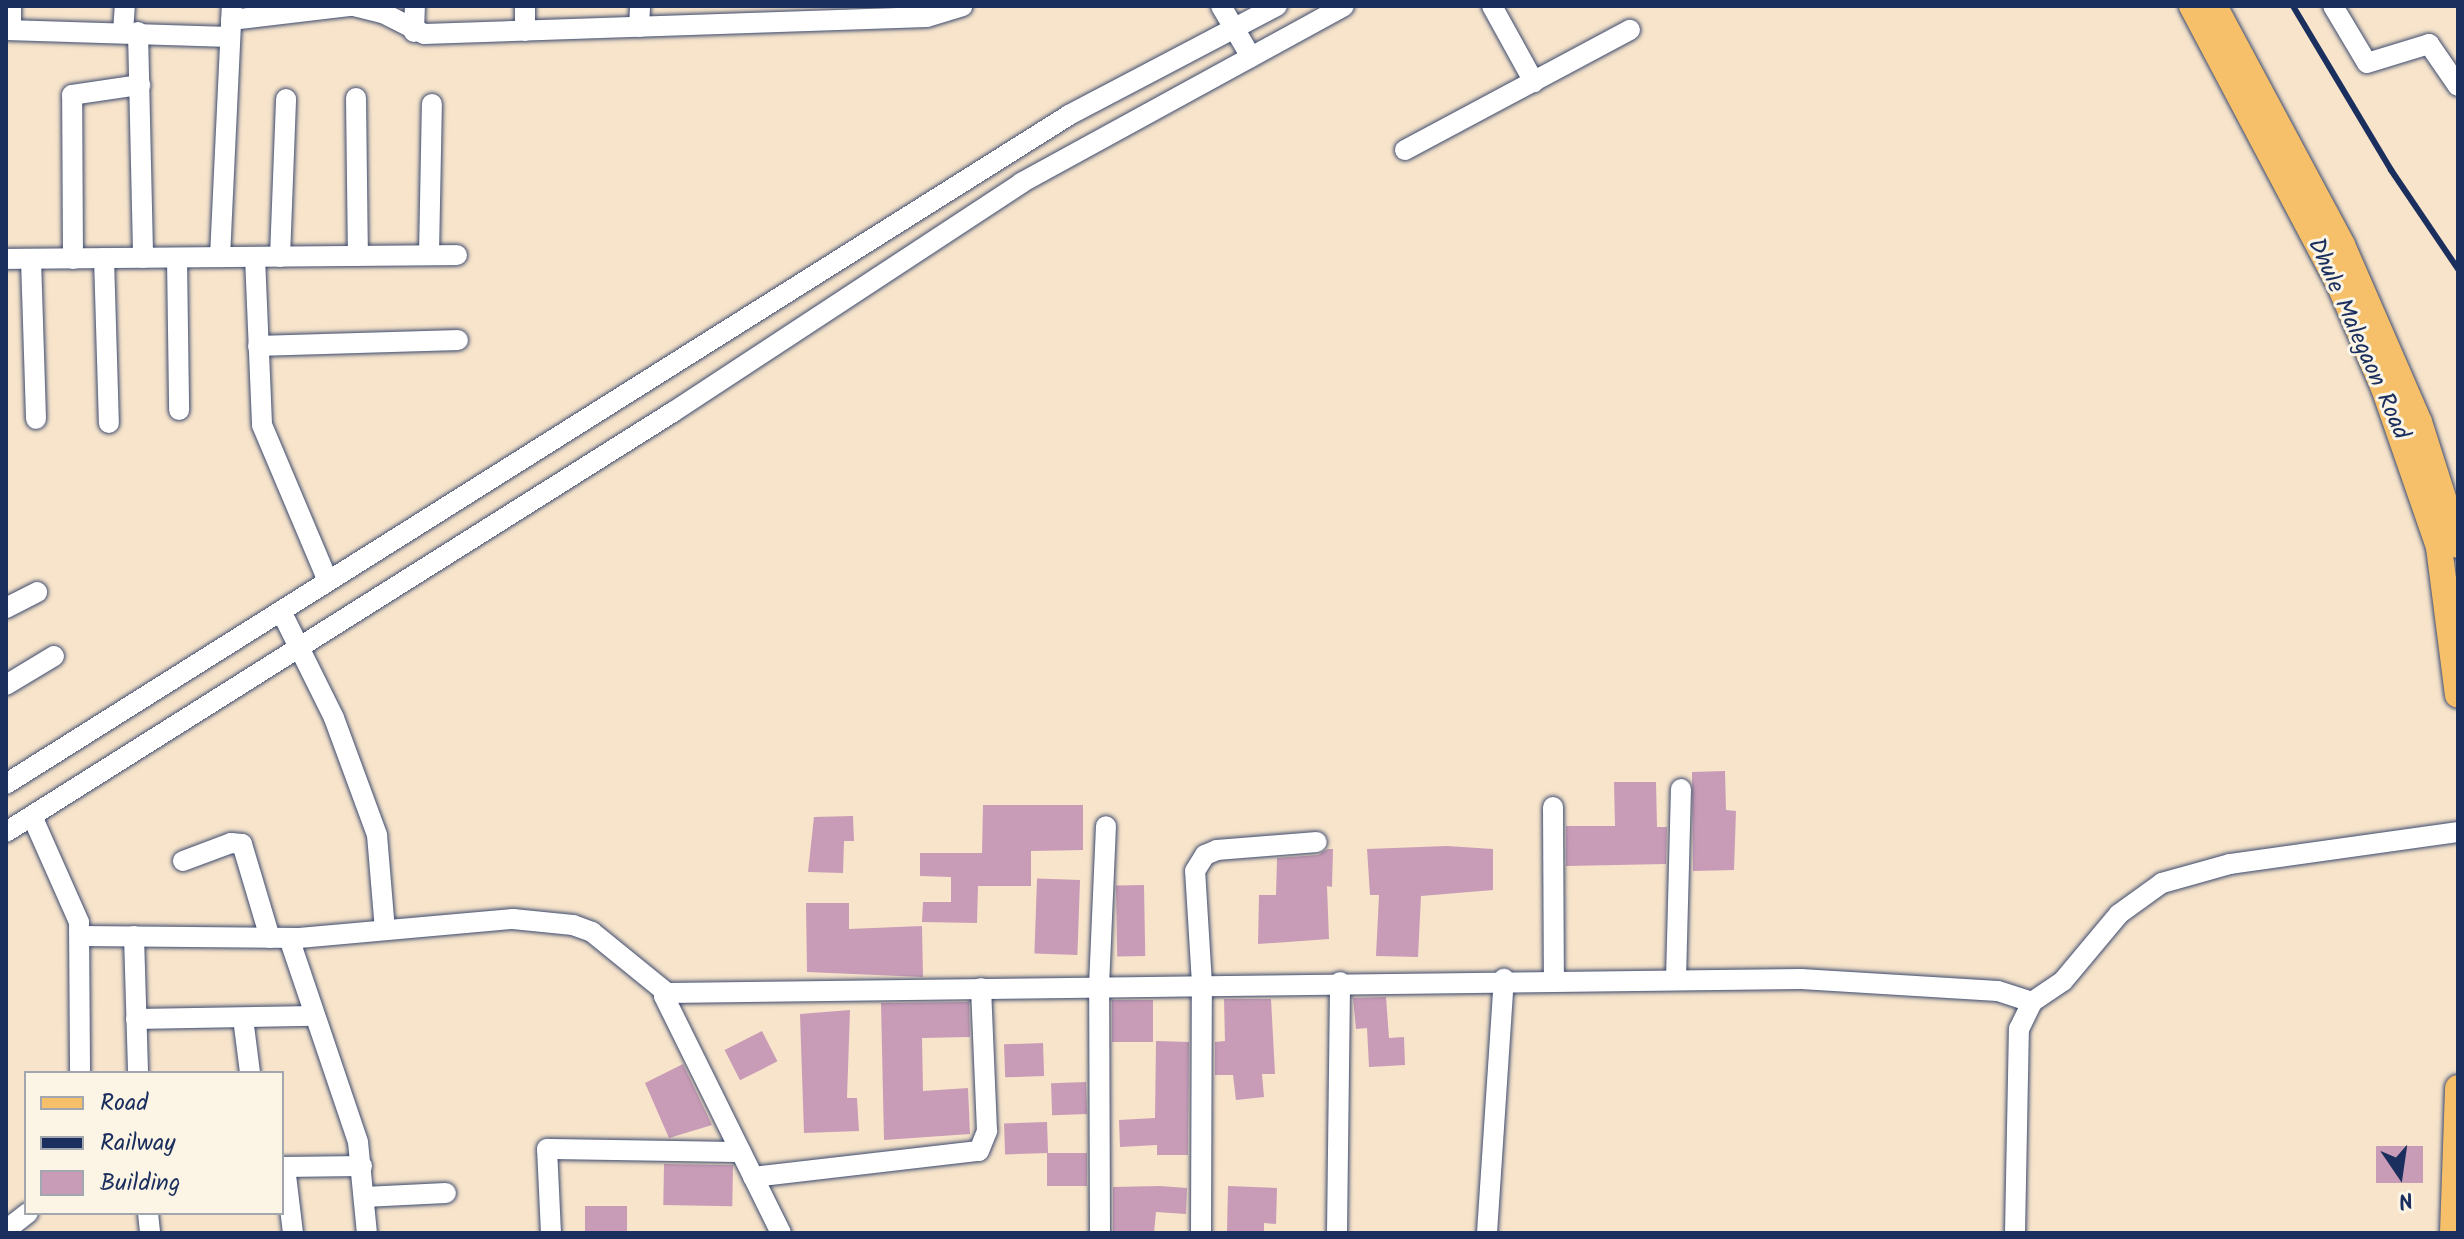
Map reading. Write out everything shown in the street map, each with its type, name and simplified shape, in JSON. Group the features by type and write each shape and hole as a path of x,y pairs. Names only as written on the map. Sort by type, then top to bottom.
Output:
{"main road":[{"name":"Dhule Malegaon Road","path":"2192,6 2340,286 2384,388 2439,547 2458,695"},
{"name":"Dhule Malegaon Road","path":"2214,6 2342,245 2419,422 2458,545"},
{"path":"2453,1233 2458,1088"}],"street":[{"path":"11,6 8,30 131,32 352,6 383,13 414,32 525,31 640,16 938,11 962,6"},
{"path":"125,6 140,85 143,258"},
{"path":"414,32 415,6"},
{"path":"525,6 525,31"},
{"path":"1221,6 1251,57"},
{"path":"6,784 1069,115 1277,6"},
{"path":"6,832 301,648 1021,183 1344,6"},
{"path":"1492,6 1534,82"},
{"path":"2333,6 2367,63 2429,44 2458,86"},
{"path":"220,257 231,21"},
{"path":"1405,150 1630,30"},
{"path":"73,259 72,95 140,85"},
{"path":"356,98 358,256"},
{"path":"280,257 286,99"},
{"path":"429,255 432,104"},
{"path":"872,239 893,267"},
{"path":"6,259 457,255"},
{"path":"255,257 262,425 328,581"},
{"path":"104,258 109,423"},
{"path":"177,258 179,410"},
{"path":"31,259 36,419"},
{"path":"258,346 458,340"},
{"path":"6,608 37,592"},
{"path":"281,611 338,728 377,835 385,930"},
{"path":"6,685 54,656"},
{"path":"1676,979 1681,789"},
{"path":"1553,807 1554,979"},
{"path":"32,816 73,906 80,936 80,1071"},
{"path":"1100,1233 1099,986 1106,826"},
{"path":"2015,1233 2019,1029 2032,1002 2063,981 2119,914 2162,883 2230,864 2458,832"},
{"path":"1201,1233 1202,984 1198,862 1217,850 1317,842"},
{"path":"183,861 231,843 242,844 315,1016 362,1166 367,1233"},
{"path":"80,936 280,938 506,919 583,927 667,993 1504,979 1801,979 1998,991 2032,1002"},
{"path":"134,936 138,1071"},
{"path":"1487,1233 1504,979"},
{"path":"1337,1233 1340,982"},
{"path":"753,1177 979,1151 987,1131 981,988"},
{"path":"667,993 664,996 781,1233"},
{"path":"136,1019 315,1016"},
{"path":"243,1018 250,1071"},
{"path":"551,1233 547,1149 741,1152"},
{"path":"293,1233 284,1167 362,1166"},
{"path":"364,1197 446,1193"},
{"path":"12,1230 26,1215"}],"building":[{"path":"1725,771 1726,810 1736,811 1734,870 1693,871 1692,772"},
{"path":"1614,782 1656,782 1657,827 1667,827 1666,864 1566,866 1566,826 1615,826"},
{"path":"983,805 1083,805 1083,850 1031,851 1031,886 978,886 977,923 922,922 923,902 951,902 951,877 920,876 920,853 982,853"},
{"path":"853,816 854,841 844,841 843,873 808,872 814,817"},
{"path":"1447,846 1493,849 1493,890 1421,896 1418,957 1376,956 1379,895 1370,895 1367,849"},
{"path":"1333,849 1332,887 1327,886 1329,939 1258,944 1259,895 1276,895 1277,858 1318,855"},
{"path":"1037,878 1080,880 1077,955 1034,953"},
{"path":"1116,885 1144,885 1145,956 1117,956"},
{"path":"806,903 849,903 849,929 922,926 923,977 807,972"},
{"path":"1386,997 1389,1038 1404,1037 1405,1065 1369,1067 1367,1028 1356,1029 1353,998"},
{"path":"1224,999 1271,999 1275,1074 1262,1074 1264,1097 1236,1100 1233,1075 1215,1075 1215,1042 1225,1041"},
{"path":"1112,1000 1153,1000 1153,1042 1112,1042"},
{"path":"969,1002 970,1037 922,1038 923,1091 968,1088 970,1134 884,1140 881,1003"},
{"path":"850,1010 847,1098 857,1098 859,1131 804,1133 800,1014"},
{"path":"762,1031 777,1061 740,1080 725,1050"},
{"path":"1156,1041 1189,1042 1188,1155 1157,1155 1157,1145 1120,1147 1119,1120 1155,1118"},
{"path":"1043,1043 1044,1076 1005,1077 1004,1044"},
{"path":"683,1064 712,1125 669,1138 645,1083"},
{"path":"1086,1082 1087,1114 1052,1115 1051,1083"},
{"path":"1047,1122 1048,1153 1005,1154 1004,1124"},
{"path":"2376,1146 2423,1146 2423,1183 2376,1183"},
{"path":"1047,1153 1087,1153 1087,1186 1047,1186"},
{"path":"664,1164 733,1165 732,1206 663,1205"},
{"path":"1228,1186 1277,1188 1276,1224 1264,1223 1264,1233 1227,1233"},
{"path":"1113,1187 1187,1188 1186,1214 1156,1212 1154,1233 1113,1233"},
{"path":"585,1206 627,1206 627,1233 585,1233"}],"railway":[{"path":"2293,6 2391,170 2458,269"}]}
